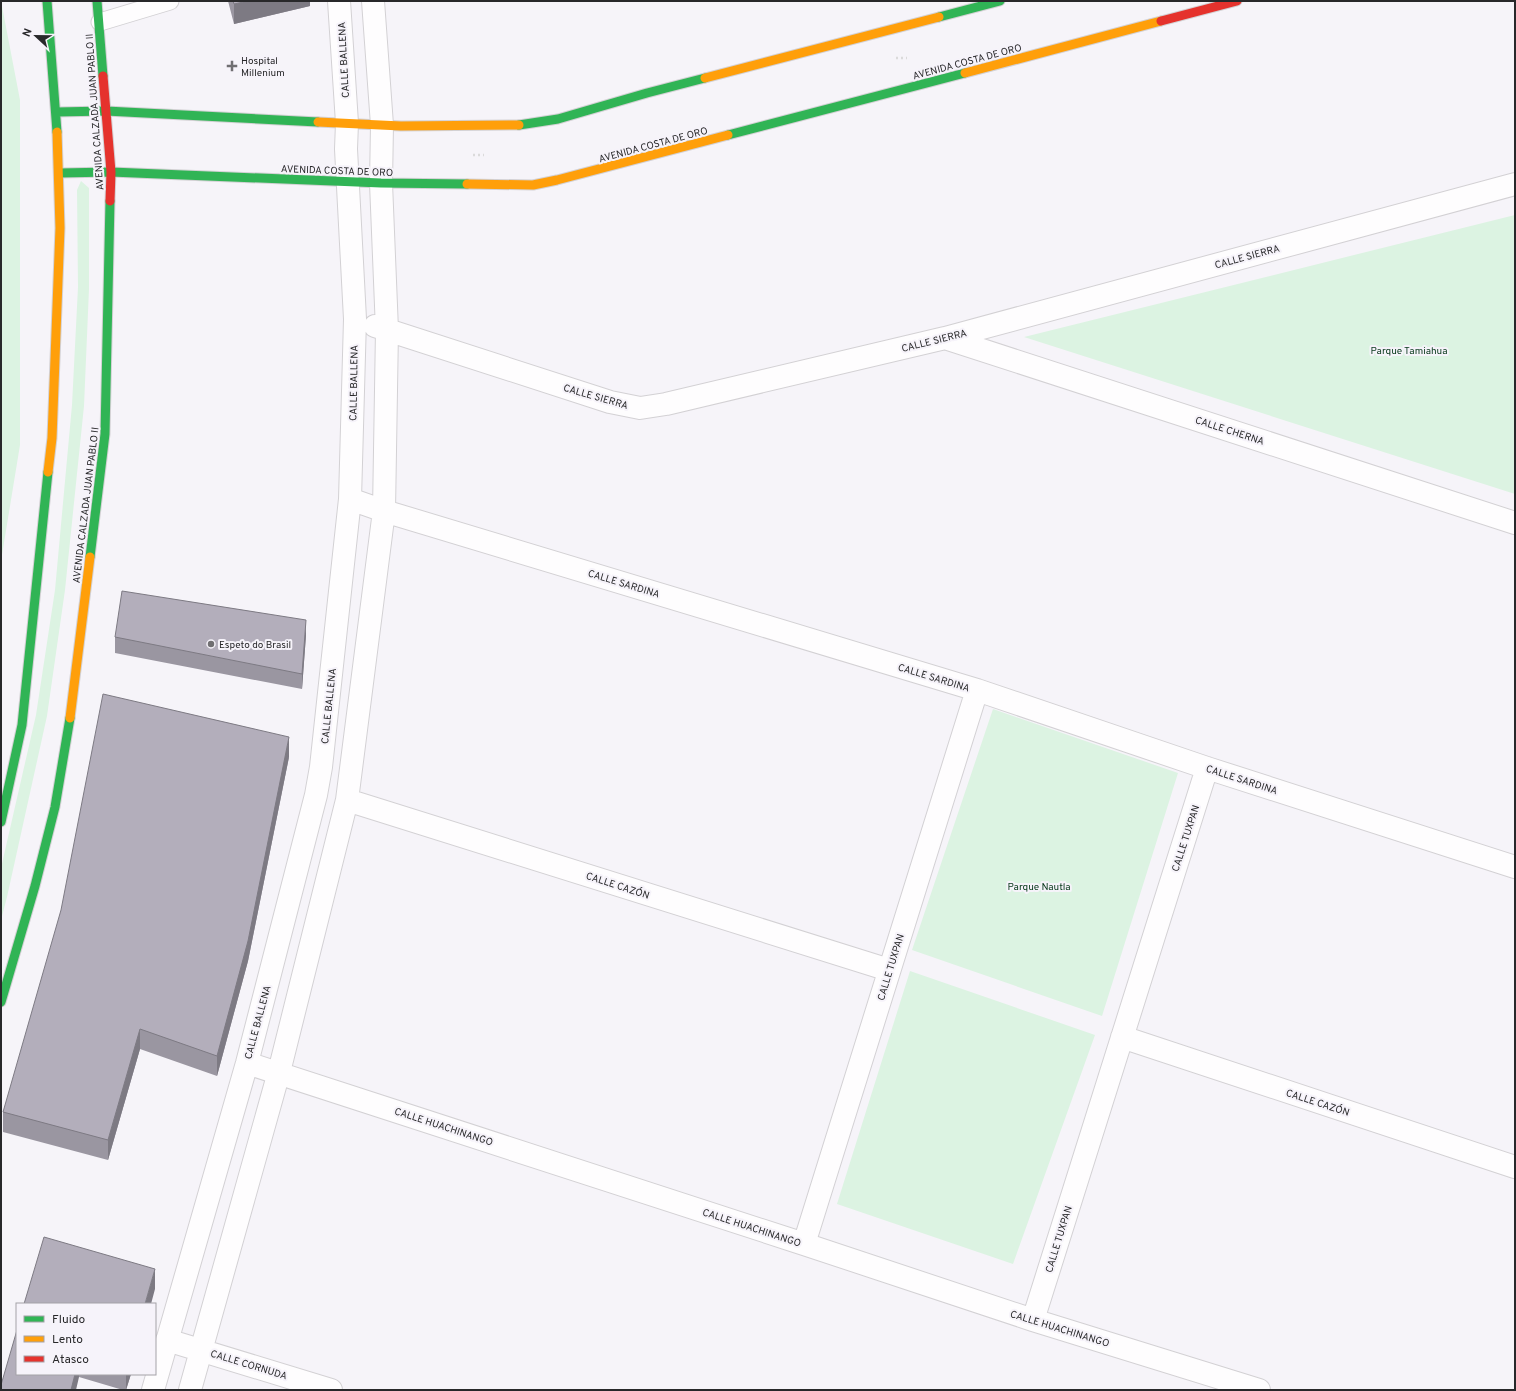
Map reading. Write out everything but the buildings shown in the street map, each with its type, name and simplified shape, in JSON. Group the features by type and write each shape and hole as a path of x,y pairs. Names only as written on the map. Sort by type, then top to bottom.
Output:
{"street":[{"path":"1,822 22,725 52,438 60,228 60,173 57,112 47,1"},
{"name":"AVENIDA CALZADA JUAN PABLO II","path":"1,1002 35,886 55,807 71,712 105,434 111,172 100,22 97,1"},
{"name":"CALLE BALLENA","path":"153,1390 247,1062 318,781 350,499 355,319 340,1"},
{"path":"190,1390 279,1072 347,800 384,511 387,330 381,183 382,125 373,1"},
{"path":"57,112 106,111 382,125 517,125 558,119 647,93 1000,1"},
{"name":"AVENIDA COSTA DE ORO","path":"60,173 111,172 348,182 509,186 533,185 557,180 1218,3 1237,1"},
{"name":"CALLE SIERRA","path":"355,319 610,402 640,408 666,404 944,338 1515,184"},
{"name":"CALLE CHERNA","path":"944,338 1515,523"},
{"name":"CALLE SARDINA","path":"350,499 384,511 977,690 1207,768 1515,867"},
{"name":"CALLE TUXPAN","path":"804,1244 977,690"},
{"name":"CALLE TUXPAN","path":"1033,1320 1207,768"},
{"name":"CALLE CAZÓN","path":"347,800 889,970"},
{"name":"CALLE CAZÓN","path":"1122,1037 1515,1167"},
{"name":"CALLE HUACHINANGO","path":"247,1062 1033,1320 1258,1390"},
{"name":"CALLE CORNUDA","path":"167,1340 331,1390"}],"lane":[{"path":"100,22 170,1"}],"green space":[{"path":"1,1 20,100 20,445 1,561"},
{"path":"81,181 89,188 89,289 84,406 65,590 47,716 1,920 1,868 36,715 55,590 72,405 78,287 77,190"},
{"name":"Parque Tamiahua","path":"1515,215 1515,494 1024,337"},
{"name":"Parque Nautla","path":"993,709 1178,773 1102,1016 912,950"},
{"path":"910,971 1095,1035 1013,1264 837,1204"}],"traffic: fast":[{"path":"47,1 57,132"},
{"path":"97,1 103,76"},
{"path":"939,17 1000,1"},
{"path":"728,135 965,73"},
{"path":"519,125 558,119 705,78"},
{"path":"57,112 106,111 318,122"},
{"path":"60,173 111,172 381,183 467,184"},
{"path":"90,557 105,434 110,201"},
{"path":"1,822 22,725 48,472"},
{"path":"1,1002 35,886 55,807 70,718"}],"traffic: slow":[{"path":"705,78 939,17"},
{"path":"965,73 1161,21"},
{"path":"318,122 401,126 519,125"},
{"path":"48,472 52,438 60,228 57,132"},
{"path":"467,184 533,185 728,135"},
{"path":"70,718 90,557"}],"traffic: jam":[{"path":"1161,21 1237,1"},
{"path":"103,76 111,172 110,201"}],"place":[{"name":"Hospital Millenium","path":"232,66"},
{"name":"Espeto do Brasil","path":"211,644"}]}
